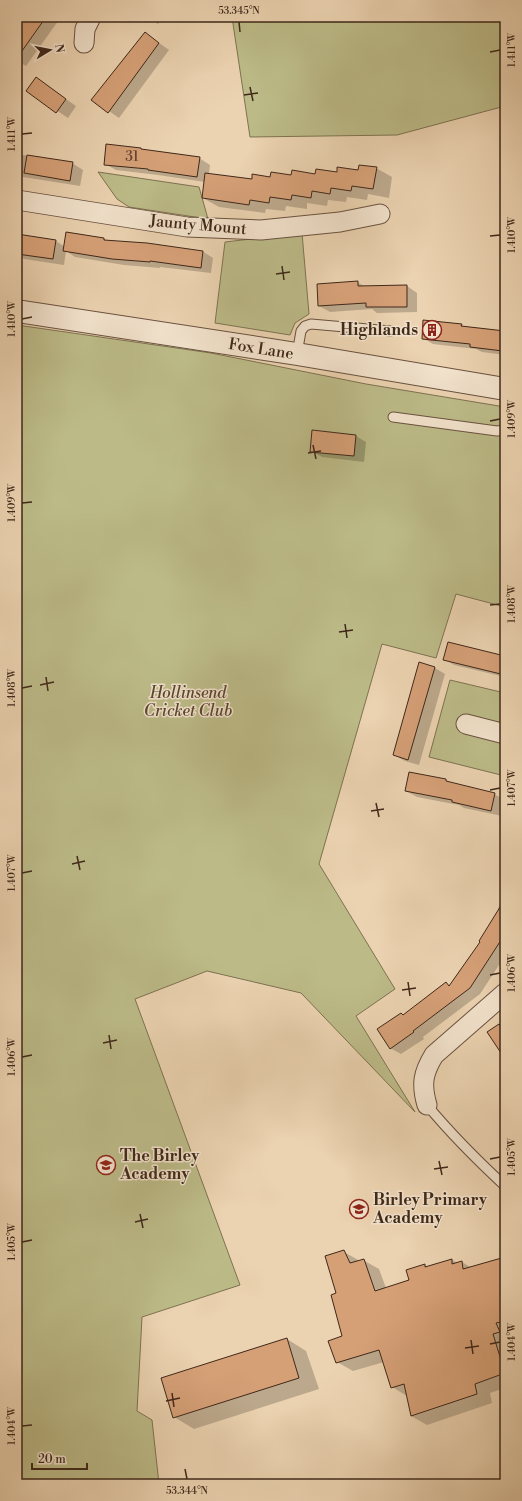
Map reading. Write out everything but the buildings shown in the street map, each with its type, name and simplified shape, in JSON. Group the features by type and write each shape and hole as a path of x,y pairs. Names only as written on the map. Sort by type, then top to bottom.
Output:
{"street":[{"path":"84,43 85,29 90,17"},
{"name":"Jaunty Mount","path":"17,200 187,227 260,230 340,222 380,214"},
{"name":"Fox Lane","path":"17,311 297,354 505,389"},
{"path":"466,724 505,734"},
{"path":"427,1105 423,1084 428,1066 434,1056 505,993"}],"lane":[{"path":"297,354 301,331 304,326 311,324 391,331"},
{"path":"393,417 497,431 505,430"},
{"path":"427,1105 452,1135 505,1186"}],"green space":[{"path":"232,17 505,17 505,106 397,135 250,137"},
{"path":"98,172 199,187 208,219 129,207 117,199"},
{"path":"302,233 309,314 295,323 290,335 215,323 225,242"},
{"name":"Hollinsend Cricket Club","path":"17,325 211,353 366,384 505,407 505,607 456,594 436,658 382,644 319,864 395,989 356,1016 415,1112 301,993 207,971 135,999 240,1285 142,1317 137,1411 152,1420 159,1484 17,1484"},
{"path":"450,680 505,693 505,776 429,757"}],"place":[{"name":"Highlands","path":"432,330"},
{"name":"The Birley Academy","path":"106,1165"},
{"name":"Birley Primary Academy","path":"359,1209"}]}
